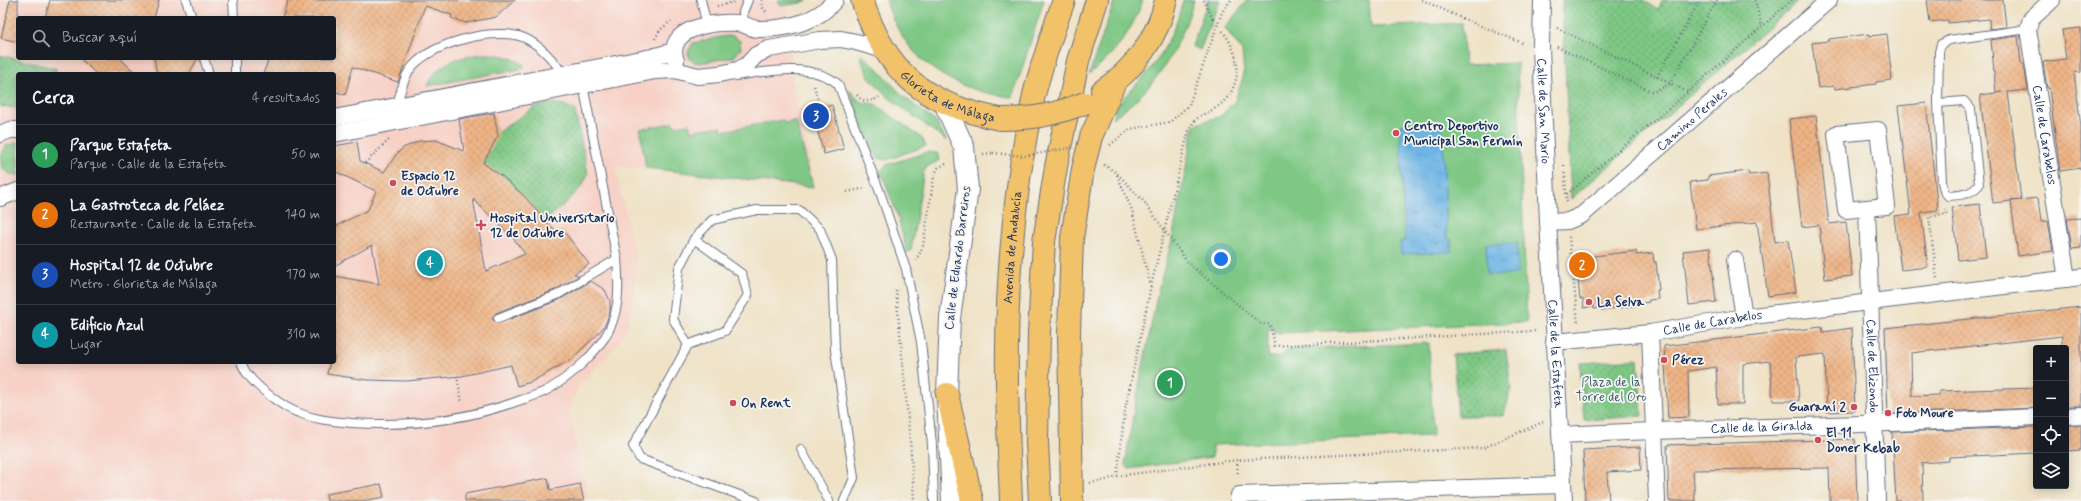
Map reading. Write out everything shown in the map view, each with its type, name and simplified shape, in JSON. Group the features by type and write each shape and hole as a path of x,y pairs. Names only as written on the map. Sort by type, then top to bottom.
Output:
{"main road":[{"name":"Glorieta de Málaga","path":"862,0 870,26 884,50 901,71 921,89 944,103 971,114 1000,119 1029,119 1058,113 1085,103 1114,84 1137,60 1154,33 1166,0"},
{"name":"Avenida de Andalucía","path":"1011,501 1007,344 1012,238 1021,165 1034,95 1044,56 1064,0"},
{"path":"1040,501 1037,442 1039,333 1044,241 1056,167 1078,61 1097,0"},
{"path":"1072,501 1080,478 1069,334 1072,238 1083,169 1091,137 1114,84"},
{"path":"947,394 972,501"}],"street":[{"path":"682,72 675,59 674,51 680,35 692,29 737,23 749,27 770,29 810,20 835,0"},
{"name":"Calle de San Mario","path":"1542,0 1540,47 1548,222"},
{"name":"Camino Perales","path":"1548,222 1568,221 1582,215 1829,0"},
{"path":"2028,29 2031,19 2052,0"},
{"path":"749,27 758,40 756,55"},
{"name":"Calle de Carabelos","path":"1554,342 1650,333 1744,317 2074,278 2028,29"},
{"path":"336,134 655,71 675,70 698,76 719,74 738,70 747,65 756,55 769,49 829,39 856,42 884,50"},
{"path":"336,118 652,57 674,51"},
{"name":"Calle de Eduardo Barreiros","path":"944,103 964,147 968,189 950,318 947,394 952,501"},
{"path":"0,134 10,130 16,130"},
{"path":"1878,130 1887,206 1867,208 1846,210 1836,134 1878,130"},
{"path":"0,186 16,190"},
{"path":"0,198 16,191"},
{"path":"1867,208 1870,302"},
{"name":"Calle de la Estafeta","path":"1548,222 1564,501"},
{"path":"1735,260 1744,317"},
{"name":"Calle de Elizondo","path":"1870,302 1873,425 1877,501"},
{"path":"1650,333 1657,501"},
{"path":"2069,416 2081,415"},
{"name":"Calle de la Giralda","path":"1560,428 1654,430 1873,425 2033,417"},
{"path":"1078,501 1080,478"},
{"path":"1239,501 1239,495 1476,494 1563,485"}],"lane":[{"path":"186,0 191,16"},
{"path":"233,0 234,16"},
{"path":"701,0 707,26"},
{"path":"748,0 743,12 749,27"},
{"path":"1938,103 1964,101 1971,109 1979,185 1974,191 1966,194 1948,196 1944,191 1942,182 1938,103 1939,52 1941,44 1949,40 2028,29"},
{"path":"397,106 409,71 420,59 432,51 451,43 484,35 503,34 519,36 537,45 554,61 563,74"},
{"path":"205,60 208,72"},
{"path":"235,60 235,72"},
{"path":"719,74 736,76 759,72 812,70 829,76 838,84 882,194 906,270 921,342 932,444 934,501"},
{"path":"242,364 248,375 271,396 297,412 320,420 387,426 453,419 495,409 549,390 589,358 609,331 616,310 619,288 617,259 584,90 585,84"},
{"path":"688,345 674,318 679,268 694,239 712,220 757,210 799,210 820,229 832,260 834,350 854,478 844,501"},
{"path":"694,239 742,274 748,295 725,331 688,345 633,446 640,459 756,501"},
{"path":"498,318 557,295 617,259"},
{"path":"800,448 829,501"}],"path":[{"path":"1204,0 1213,19"},
{"path":"1107,147 1130,129 1170,122 1189,105 1220,18 1231,0"},
{"path":"1422,0 1464,20 1527,45"},
{"path":"1657,77 1700,0"},
{"path":"1556,54 1556,46 1653,92 1670,84 1717,0"},
{"path":"1755,0 1762,27"},
{"path":"1566,194 1688,92 1792,0"},
{"path":"1554,33 1554,26 1688,92"},
{"path":"1117,476 1125,410 1151,286 1188,133 1194,120 1216,107 1228,96 1236,79 1238,64 1232,43 1222,28"},
{"path":"814,84 820,108"},
{"path":"365,163 391,139"},
{"path":"978,154 993,153 1024,156 1076,147"},
{"path":"1564,163 1576,315 1582,339"},
{"path":"1103,165 1116,172 1145,203 1188,263 1261,324 1270,324 1275,346 1536,331"},
{"path":"1116,172 1132,210 1151,286"},
{"path":"847,192 866,188"},
{"path":"1939,294 1929,217 1947,214 1944,191"},
{"path":"457,376 463,408"},
{"path":"1080,478 1106,480 1117,476 1237,460 1484,448 1540,423 1560,428"}],"shaded area":[{"name":"Hospital Universitario 12 de Octubre","path":"0,0 790,0 787,4 793,87 809,155 813,189 646,168 615,167 635,254 635,292 627,328 618,344 579,386 569,409 589,501 0,501"}],"green space":[{"path":"778,0 807,0 801,3 781,6"},
{"path":"886,0 1044,0 1013,97 991,94 970,88 951,80 933,69 918,56 905,40 894,21"},
{"path":"1115,0 1143,0 1134,22 1122,41 1107,58 1089,74"},
{"path":"1183,0 1194,0 1181,35 1164,67 1141,95 1112,118 1119,104 1129,91 1147,73 1167,44 1175,27"},
{"path":"1208,0 1220,0 1200,50 1192,46"},
{"path":"1247,0 1369,0 1371,27 1462,23 1465,65 1517,63 1527,322 1279,333 1268,328 1268,357 1280,357 1288,349 1429,343 1433,436 1213,445 1212,457 1129,469 1125,464 1134,411 1158,291 1172,240 1194,125 1221,116 1235,101 1244,74 1242,51 1225,28"},
{"path":"1562,0 1643,0 1658,9 1663,0 1800,0 1571,199"},
{"path":"725,36 734,36 740,41 741,49 734,57 699,63 692,61 688,52 693,43"},
{"path":"483,54 509,57 523,64 524,68 427,86 436,71 449,62 465,57"},
{"path":"0,55 57,69 55,72 16,72 16,108 0,106"},
{"path":"861,55 872,63 903,96 936,122 947,141 888,97 869,77 861,60"},
{"path":"849,90 861,102 875,104 922,138 926,146 886,160 878,158 871,148"},
{"path":"554,103 565,105 575,111 588,174 582,186 570,199 535,230 471,170 492,136 535,107"},
{"path":"783,120 784,123 796,121 813,187 646,168 640,129 673,123 674,126 689,124 691,131 721,126 722,131"},
{"path":"16,143 16,175 10,174 2,168 0,155 6,146"},
{"path":"927,152 937,153 940,160 928,166 924,171 911,250 907,253 898,217 881,171 886,165"},
{"path":"1506,350 1511,388 1504,416 1458,416 1453,354"},
{"name":"Plaza de la Torre del Oro","path":"1638,359 1642,416 1584,420 1580,363"}],"water":[{"path":"1442,123 1447,239 1451,239 1451,252 1401,254 1400,241 1405,241 1400,125"},
{"path":"1517,243 1518,274 1487,275 1486,244"}],"building":[{"path":"10,0 18,0 18,16 16,16 16,42 1,38"},
{"path":"50,0 159,0 155,16 46,16"},
{"path":"288,0 515,0 496,17 466,23 451,18 452,15 425,6 398,82 353,67 345,95 336,92 336,72 264,72 268,60 336,60 336,16 283,16"},
{"path":"1927,0 2003,0 2006,27 1990,29 1989,19 1948,23 1948,20 1930,22"},
{"path":"2081,28 2081,72 2074,73 2081,127 2081,168 2060,171 2049,88 2047,88 2043,62 2066,59 2062,30"},
{"path":"1870,34 1870,36 1887,34 1892,80 1876,82 1876,84 1835,89 1834,86 1818,88 1812,43 1829,41 1829,39"},
{"path":"2018,36 2021,64 2024,64 2028,90 2008,92 2021,200 1993,203 1980,95 1996,93 1991,40"},
{"path":"82,60 122,60 134,72 94,72"},
{"path":"154,60 197,60 190,72 157,72"},
{"path":"1926,103 1938,210 1921,212 1928,267 1901,270 1894,216 1911,214 1898,106"},
{"path":"832,105 844,149 824,154 812,111"},
{"path":"494,113 498,136 483,163 503,177 525,197 557,234 563,230 589,264 574,274 579,276 555,290 496,313 493,320 500,323 559,300 591,281 605,290 610,301 610,312 605,325 596,336 570,360 531,382 517,386 511,365 462,376 406,381 367,380 327,374 330,364 336,364 336,276 379,284 372,245 336,265 336,226 368,210 376,191 336,172 336,146 357,142 360,161 384,172 403,148 419,141 436,140 464,151 459,119","holes":["473,199 513,238 525,254 486,271"]},
{"path":"1816,116 1829,224 1846,222 1852,276 1825,279 1819,225 1802,227 1789,119"},
{"path":"1748,171 1749,175 1767,173 1775,242 1788,240 1796,292 1768,296 1757,222 1696,229 1690,182 1708,180 1708,176"},
{"path":"2038,198 2041,222 2048,221 2053,251 2018,256 2011,201"},
{"path":"1980,204 1986,257 1958,260 1952,207"},
{"path":"2081,218 2081,248 2072,249 2067,219"},
{"path":"1710,248 1716,302 1689,305 1683,251"},
{"path":"1636,251 1636,255 1653,253 1654,262 1656,262 1659,290 1657,290 1658,299 1649,300 1649,302 1642,303 1642,305 1601,310 1601,308 1594,309 1593,306 1584,308 1583,299 1580,299 1577,271 1579,271 1578,263 1595,260 1594,256"},
{"path":"2081,307 2081,406 2069,406 2069,345 2062,345 2062,336 1911,353 1912,396 1939,395 1939,391 2033,388 2033,408 1888,414 1885,328"},
{"path":"1822,327 1823,332 1852,328 1855,411 1827,412 1825,354 1796,357 1799,401 1773,401 1770,361 1743,364 1743,404 1718,404 1716,367 1688,371 1689,417 1668,418 1664,346"},
{"path":"2069,425 2081,425 2081,450 2069,451"},
{"path":"2033,427 2033,453 1949,457 1949,461 1922,463 1923,501 1896,501 1892,432"},
{"path":"1855,439 1857,501 1830,501 1829,468 1693,470 1695,501 1669,501 1667,445"},
{"path":"1640,447 1641,470 1607,472 1609,501 1585,501 1583,450"},
{"path":"548,478 550,490 580,484 584,501 465,501 465,494"},
{"path":"381,484 384,497 362,501 327,501 326,494"}],"place":[{"name":"Hospital 12 de Octubre","path":"816,116"},
{"name":"Centro Deportivo Municipal San Fermín","path":"1396,133"},
{"name":"Espacio 12 de Octubre","path":"393,183"},
{"name":"Hospital Universitario 12 de Octubre","path":"481,225"},
{"name":"Edificio Azul","path":"430,263"},
{"name":"La Gastroteca de Peláez","path":"1582,265"},
{"name":"La Selva","path":"1589,302"},
{"name":"Pérez","path":"1664,360"},
{"name":"Parque Estafeta","path":"1170,383"},
{"name":"On Rent","path":"733,403"},
{"name":"Guaraní 2","path":"1854,407"},
{"name":"Foto Moure","path":"1888,413"},
{"name":"El 11 Doner Kebab","path":"1818,440"}]}
